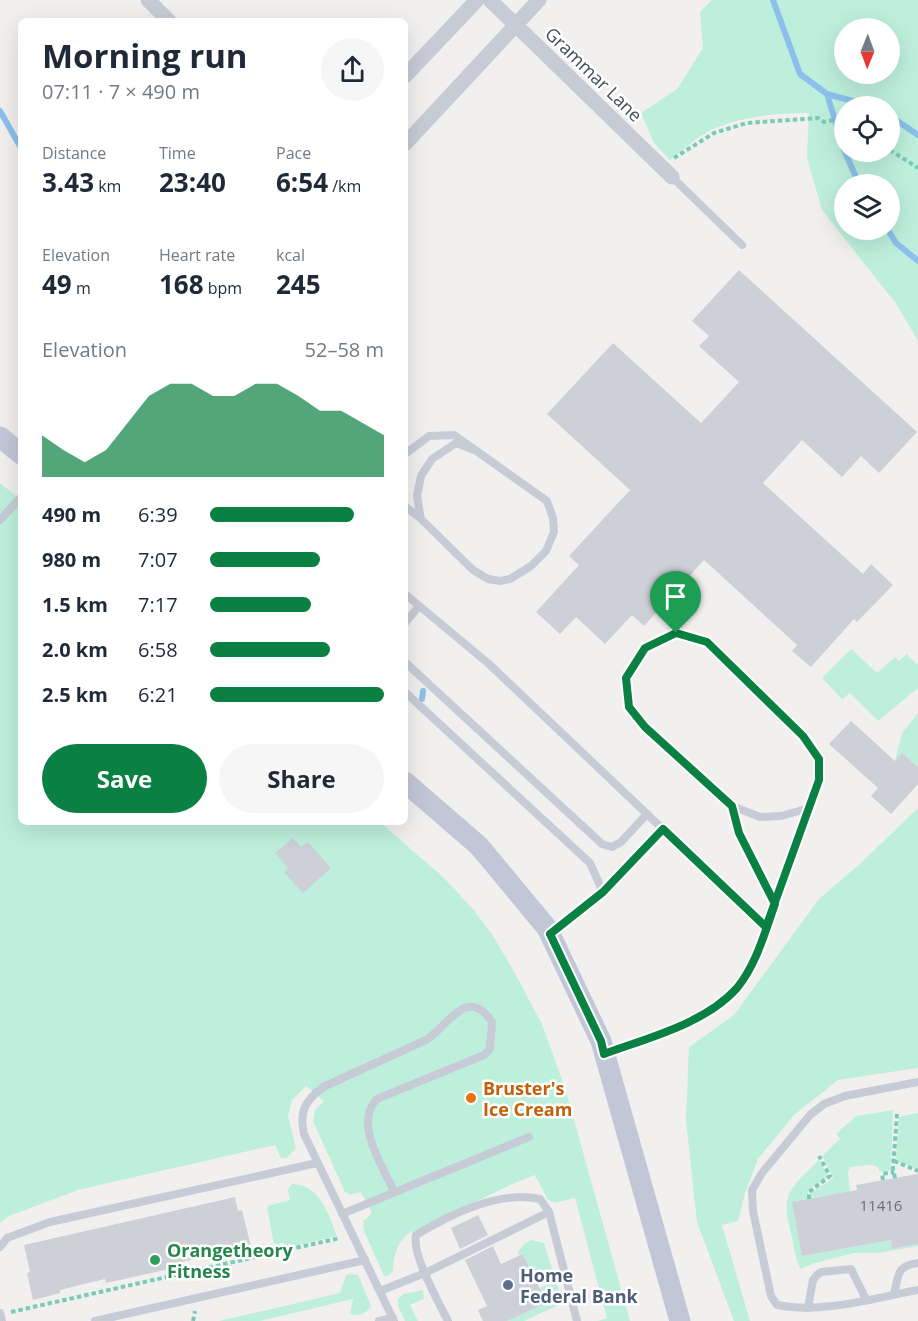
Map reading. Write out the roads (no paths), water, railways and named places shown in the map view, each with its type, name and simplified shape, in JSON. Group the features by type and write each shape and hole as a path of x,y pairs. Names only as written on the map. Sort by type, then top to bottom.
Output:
{"main road":[{"path":"0,437 18,452"},
{"path":"408,785 479,846 550,934 601,1041 680,1321"}],"street":[{"path":"148,0 166,18"},
{"path":"408,73 477,0"},
{"name":"Grammar Lane","path":"490,0 672,177"},
{"path":"408,141 539,0"}],"lane":[{"path":"672,177 742,245"},
{"path":"408,452 429,436 454,435 547,501 553,518 554,532 546,551 531,566 510,579 500,581 488,579 473,570 408,508"},
{"path":"421,519 417,496 421,476 432,459 456,443 477,451"},
{"path":"0,520 18,500"},
{"path":"408,597 489,664 766,927"},
{"path":"408,619 419,606"},
{"path":"604,1054 680,1027 717,1005 737,988 754,961 810,808 819,780 819,759 803,736 707,642 676,633 645,648 626,678 629,707 645,727 732,806 760,817 780,816 810,808"},
{"path":"408,665 602,844 612,847 621,842 647,814"},
{"path":"408,695 590,863 603,892"},
{"path":"732,806 739,833 775,904"},
{"path":"550,934 603,892 663,829"},
{"path":"379,1321 393,1319 317,1163 304,1134 301,1115 313,1095 323,1087 426,1040 456,1012 471,1006 480,1008 492,1022 493,1033 490,1049 484,1055 377,1099 367,1114 370,1138 394,1192"},
{"path":"918,1082 845,1096 824,1104 810,1115 762,1173 752,1190 753,1211 771,1296 777,1305 808,1308 918,1290"},
{"path":"342,1214 529,1137"},
{"path":"0,1247 7,1238 50,1222 317,1163"},
{"path":"448,1321 425,1273 415,1245 416,1235 493,1199 525,1196 540,1199 549,1212 578,1321"},
{"path":"380,1291 425,1273 549,1212"},
{"path":"95,1321 365,1260"},
{"path":"894,1294 900,1270 904,1266 918,1263"},
{"path":"808,1308 813,1280 822,1272 851,1269 866,1299"},
{"path":"0,1314 2,1321"}],"waterway":[{"path":"773,0 800,74 827,94 834,96"},
{"path":"827,94 834,117"},
{"path":"0,111 18,143"},
{"path":"900,123 918,135"},
{"path":"849,162 855,174"},
{"path":"894,240 918,261"},
{"path":"422,699 423,691"}],"place":[{"name":"Bruster's Ice Cream","path":"471,1098"},
{"name":"Orangetheory Fitness","path":"155,1260"},
{"name":"Home Federal Bank","path":"508,1285"}]}
